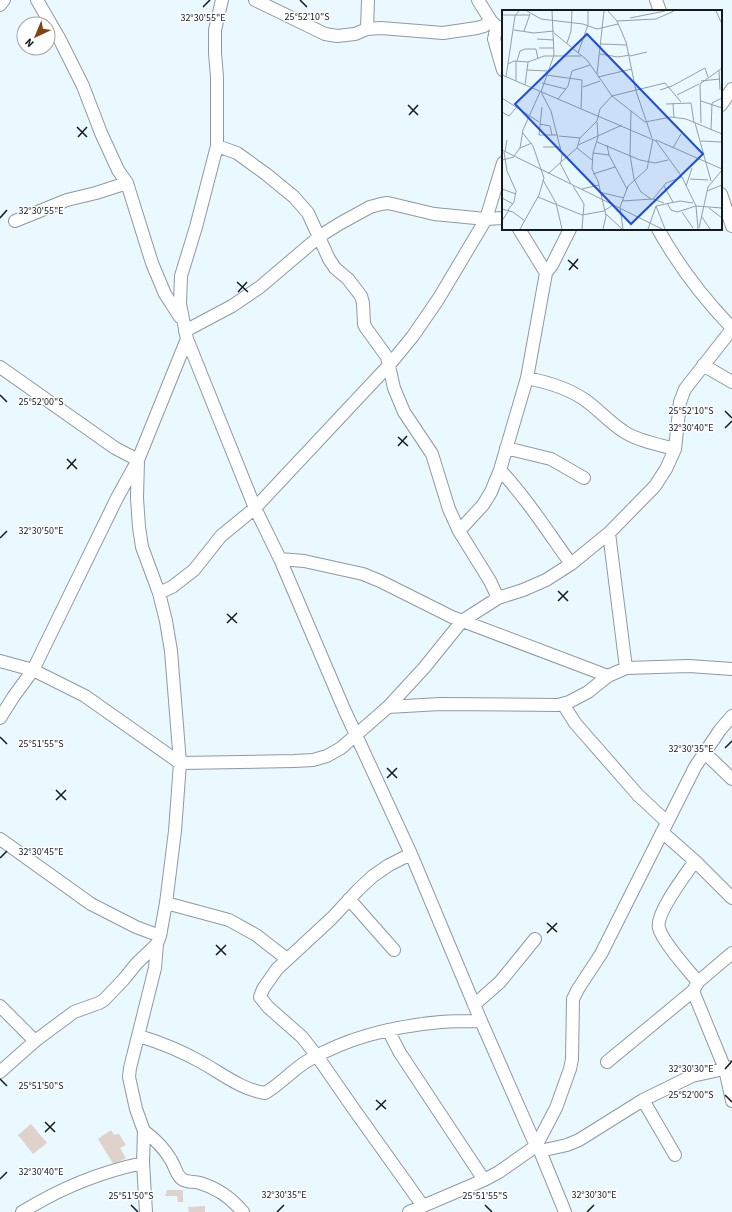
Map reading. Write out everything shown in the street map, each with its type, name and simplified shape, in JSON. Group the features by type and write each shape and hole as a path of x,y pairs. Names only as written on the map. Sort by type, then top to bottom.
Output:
{"street":[{"path":"0,5 4,0"},
{"path":"37,0 59,38 83,86 101,133 118,170 126,183 152,263 165,294 185,331 255,508 280,559 357,736 411,854 474,1005 538,1149 564,1212"},
{"path":"0,718 33,670 113,505 138,460 185,331 180,304 181,276 196,227 217,146 218,105 215,30 222,0"},
{"path":"255,0 325,34 338,36 355,34 367,29 381,28 443,33 484,26 497,26"},
{"path":"367,29 368,0"},
{"path":"478,0 497,26 494,39 502,67"},
{"path":"656,0 660,10"},
{"path":"722,104 732,90"},
{"path":"217,146 237,153 294,197 308,213 320,236 329,260 335,268 348,279 360,296 363,303 364,324 387,357 390,364 394,388 404,412 432,454 449,509 459,531 490,581 498,598"},
{"path":"158,593 172,587 194,570 221,536 255,508 390,364 439,298 486,219 502,166"},
{"path":"16,221 67,200 96,193 126,183"},
{"path":"722,196 732,226"},
{"path":"185,331 232,306 260,287 320,236 370,207 388,203 434,214 486,219 502,218"},
{"path":"519,230 546,273"},
{"path":"459,531 483,505 491,492 500,470 527,378 546,273 552,265 570,230"},
{"path":"0,661 33,670 85,696 180,763 313,760 327,756 341,748 357,736 388,708 424,668 462,620 498,598 546,580 571,564 609,533 655,486 666,469 675,449 680,402 685,389 732,328 697,290 659,230"},
{"path":"703,365 732,382"},
{"path":"0,366 115,448 138,460"},
{"path":"527,378 560,387 575,394 584,399 617,427 628,434 675,449"},
{"path":"506,448 551,459 584,478"},
{"path":"138,460 137,498 139,527 142,547 166,621 180,763 175,831 166,903 158,940 155,968 129,1077 136,1109 144,1131 143,1163 146,1212"},
{"path":"500,470 536,513 571,564"},
{"path":"609,533 626,668"},
{"path":"280,559 304,561 362,574 462,620 608,676"},
{"path":"388,708 440,704 558,705 569,702 588,692 608,676 626,668 689,666 732,670"},
{"path":"563,704 575,723 664,827 732,898"},
{"path":"538,1149 556,1108 570,1069 572,1060 573,999 601,954 695,767 704,752 732,716"},
{"path":"704,752 732,779"},
{"path":"0,839 91,904 158,940"},
{"path":"411,854 389,865 373,876 349,898 332,918 287,959 267,982 260,997 268,1007 302,1037 317,1056 423,1206"},
{"path":"695,861 666,904 658,924 662,935 696,987 728,1068 732,1101"},
{"path":"349,898 394,950"},
{"path":"166,903 229,920 256,935 287,959"},
{"path":"474,1005 500,982 535,939"},
{"path":"0,1072 35,1041 74,1012 104,1000 158,940"},
{"path":"607,1062 696,987 732,953"},
{"path":"0,1006 35,1041"},
{"path":"139,1036 200,1061 249,1089 265,1093 271,1090 298,1066 343,1043 388,1030 441,1022 481,1021"},
{"path":"388,1030 400,1053 484,1180"},
{"path":"409,1212 484,1180 538,1149 567,1146 643,1100 692,1076 728,1068"},
{"path":"643,1100 674,1155"},
{"path":"144,1131 156,1140 171,1160 181,1179 188,1182 202,1184 216,1190 234,1202 243,1212"},
{"path":"22,1212 78,1183 143,1163"}],"building":[{"path":"31,1124 47,1143 33,1154 18,1135"},
{"path":"111,1130 114,1135 119,1134 126,1145 120,1148 126,1158 114,1165 98,1139"},
{"path":"167,1190 183,1190 183,1202 178,1202 177,1196 165,1196"},
{"path":"205,1206 205,1212 189,1212 188,1207"}]}
